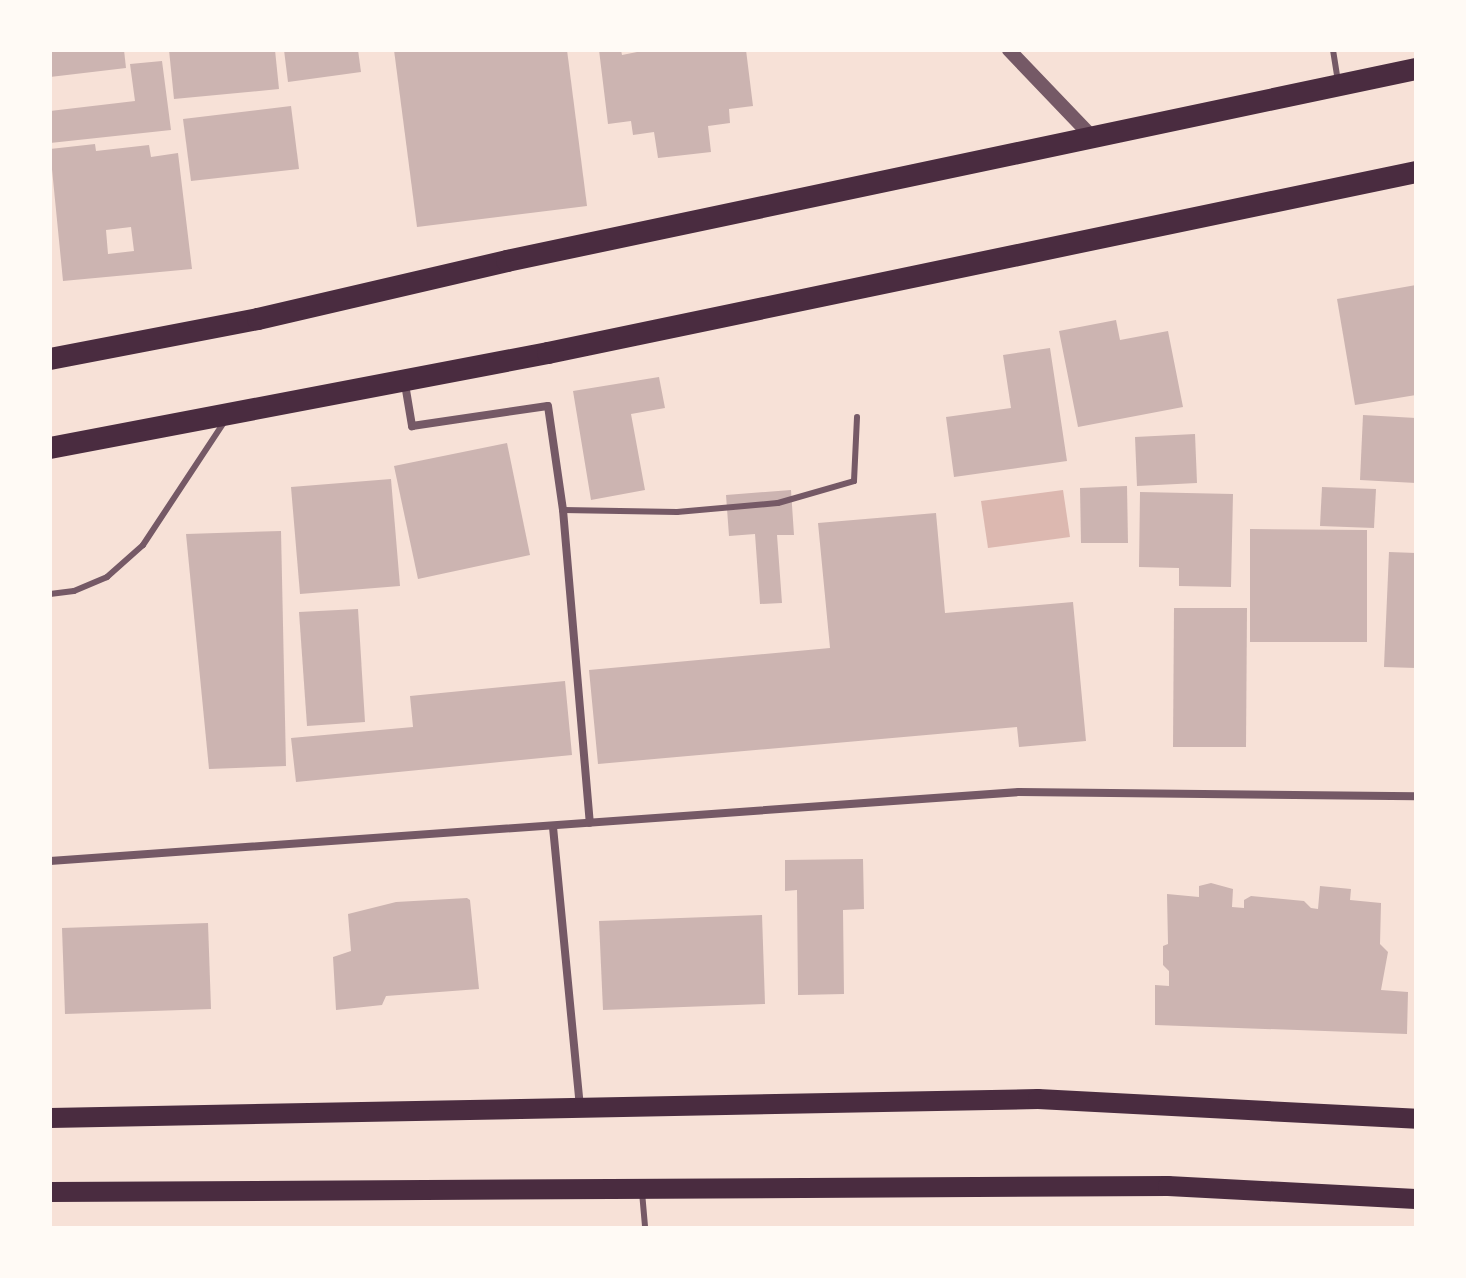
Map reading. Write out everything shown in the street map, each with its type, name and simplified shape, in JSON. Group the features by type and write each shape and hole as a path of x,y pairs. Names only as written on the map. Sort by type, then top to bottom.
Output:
{"highway":[{"path":"50,359 258,319 507,261 1416,69"},
{"path":"50,448 404,380 1416,172"}],"main road":[{"path":"50,1118 1038,1099 1416,1119"},
{"path":"50,1192 1168,1186 1416,1199"}],"street":[{"path":"1009,50 1093,138"},
{"path":"404,380 412,426 548,406 563,510 590,823"},
{"path":"50,861 1019,792 1416,796"},
{"path":"553,827 580,1107"}],"lane":[{"path":"1333,50 1339,84"},
{"path":"50,594 74,591 107,577 143,545 230,412"},
{"path":"563,510 677,512 778,503 854,481 857,417"},
{"path":"642,1188 645,1228"}],"shaded area":[{"path":"1063,490 1070,537 988,548 981,501"}],"building":[{"path":"50,50 124,50 126,68 50,77"},
{"path":"169,50 275,50 279,89 174,99"},
{"path":"284,50 358,50 361,72 288,82"},
{"path":"394,50 567,50 587,206 417,227"},
{"path":"599,50 621,50 622,55 647,50 746,50 753,106 729,109 730,123 708,126 711,152 658,158 654,132 633,135 631,121 608,124"},
{"path":"162,61 171,130 50,143 50,111 135,101 130,64"},
{"path":"291,106 299,169 191,181 183,119"},
{"path":"95,144 96,151 149,145 151,157 178,153 192,269 63,281 50,149","holes":["131,227 134,251 108,254 106,230"]},
{"path":"1416,285 1416,395 1355,405 1337,299"},
{"path":"1116,320 1120,340 1168,331 1183,407 1078,427 1059,331"},
{"path":"1050,348 1067,461 954,477 946,417 1011,408 1003,355"},
{"path":"659,377 665,408 631,414 645,490 591,500 573,391"},
{"path":"1363,415 1416,418 1416,483 1360,480"},
{"path":"1195,434 1197,483 1137,486 1135,437"},
{"path":"507,443 530,555 418,579 394,466"},
{"path":"391,479 400,586 300,594 291,487"},
{"path":"1127,486 1128,543 1081,543 1080,488"},
{"path":"1322,487 1376,489 1374,528 1320,526"},
{"path":"791,490 794,535 777,535 782,603 760,604 755,534 729,536 726,495"},
{"path":"1140,492 1233,494 1231,587 1179,586 1179,568 1139,567"},
{"path":"936,513 945,613 1073,602 1086,741 1019,747 1017,727 598,764 589,670 830,648 818,523"},
{"path":"1250,529 1367,530 1367,642 1250,642"},
{"path":"281,531 286,766 209,769 186,534"},
{"path":"1389,552 1416,553 1416,668 1384,667"},
{"path":"1174,608 1247,608 1246,747 1173,747"},
{"path":"358,609 365,722 307,726 299,612"},
{"path":"565,681 572,755 296,782 291,738 413,727 410,696"},
{"path":"863,859 864,909 843,910 844,994 798,995 797,890 785,891 785,860"},
{"path":"1211,883 1233,889 1232,907 1244,908 1244,900 1251,896 1304,901 1311,908 1318,909 1320,886 1351,889 1350,900 1381,903 1380,944 1388,952 1381,990 1408,992 1407,1034 1155,1025 1155,985 1169,986 1169,971 1163,965 1163,946 1168,944 1167,894 1199,897 1199,886"},
{"path":"470,900 479,989 386,996 382,1005 336,1010 333,957 351,951 348,914 396,902"},
{"path":"762,915 765,1004 603,1010 599,921"},
{"path":"208,923 211,1009 65,1014 62,928"}]}
